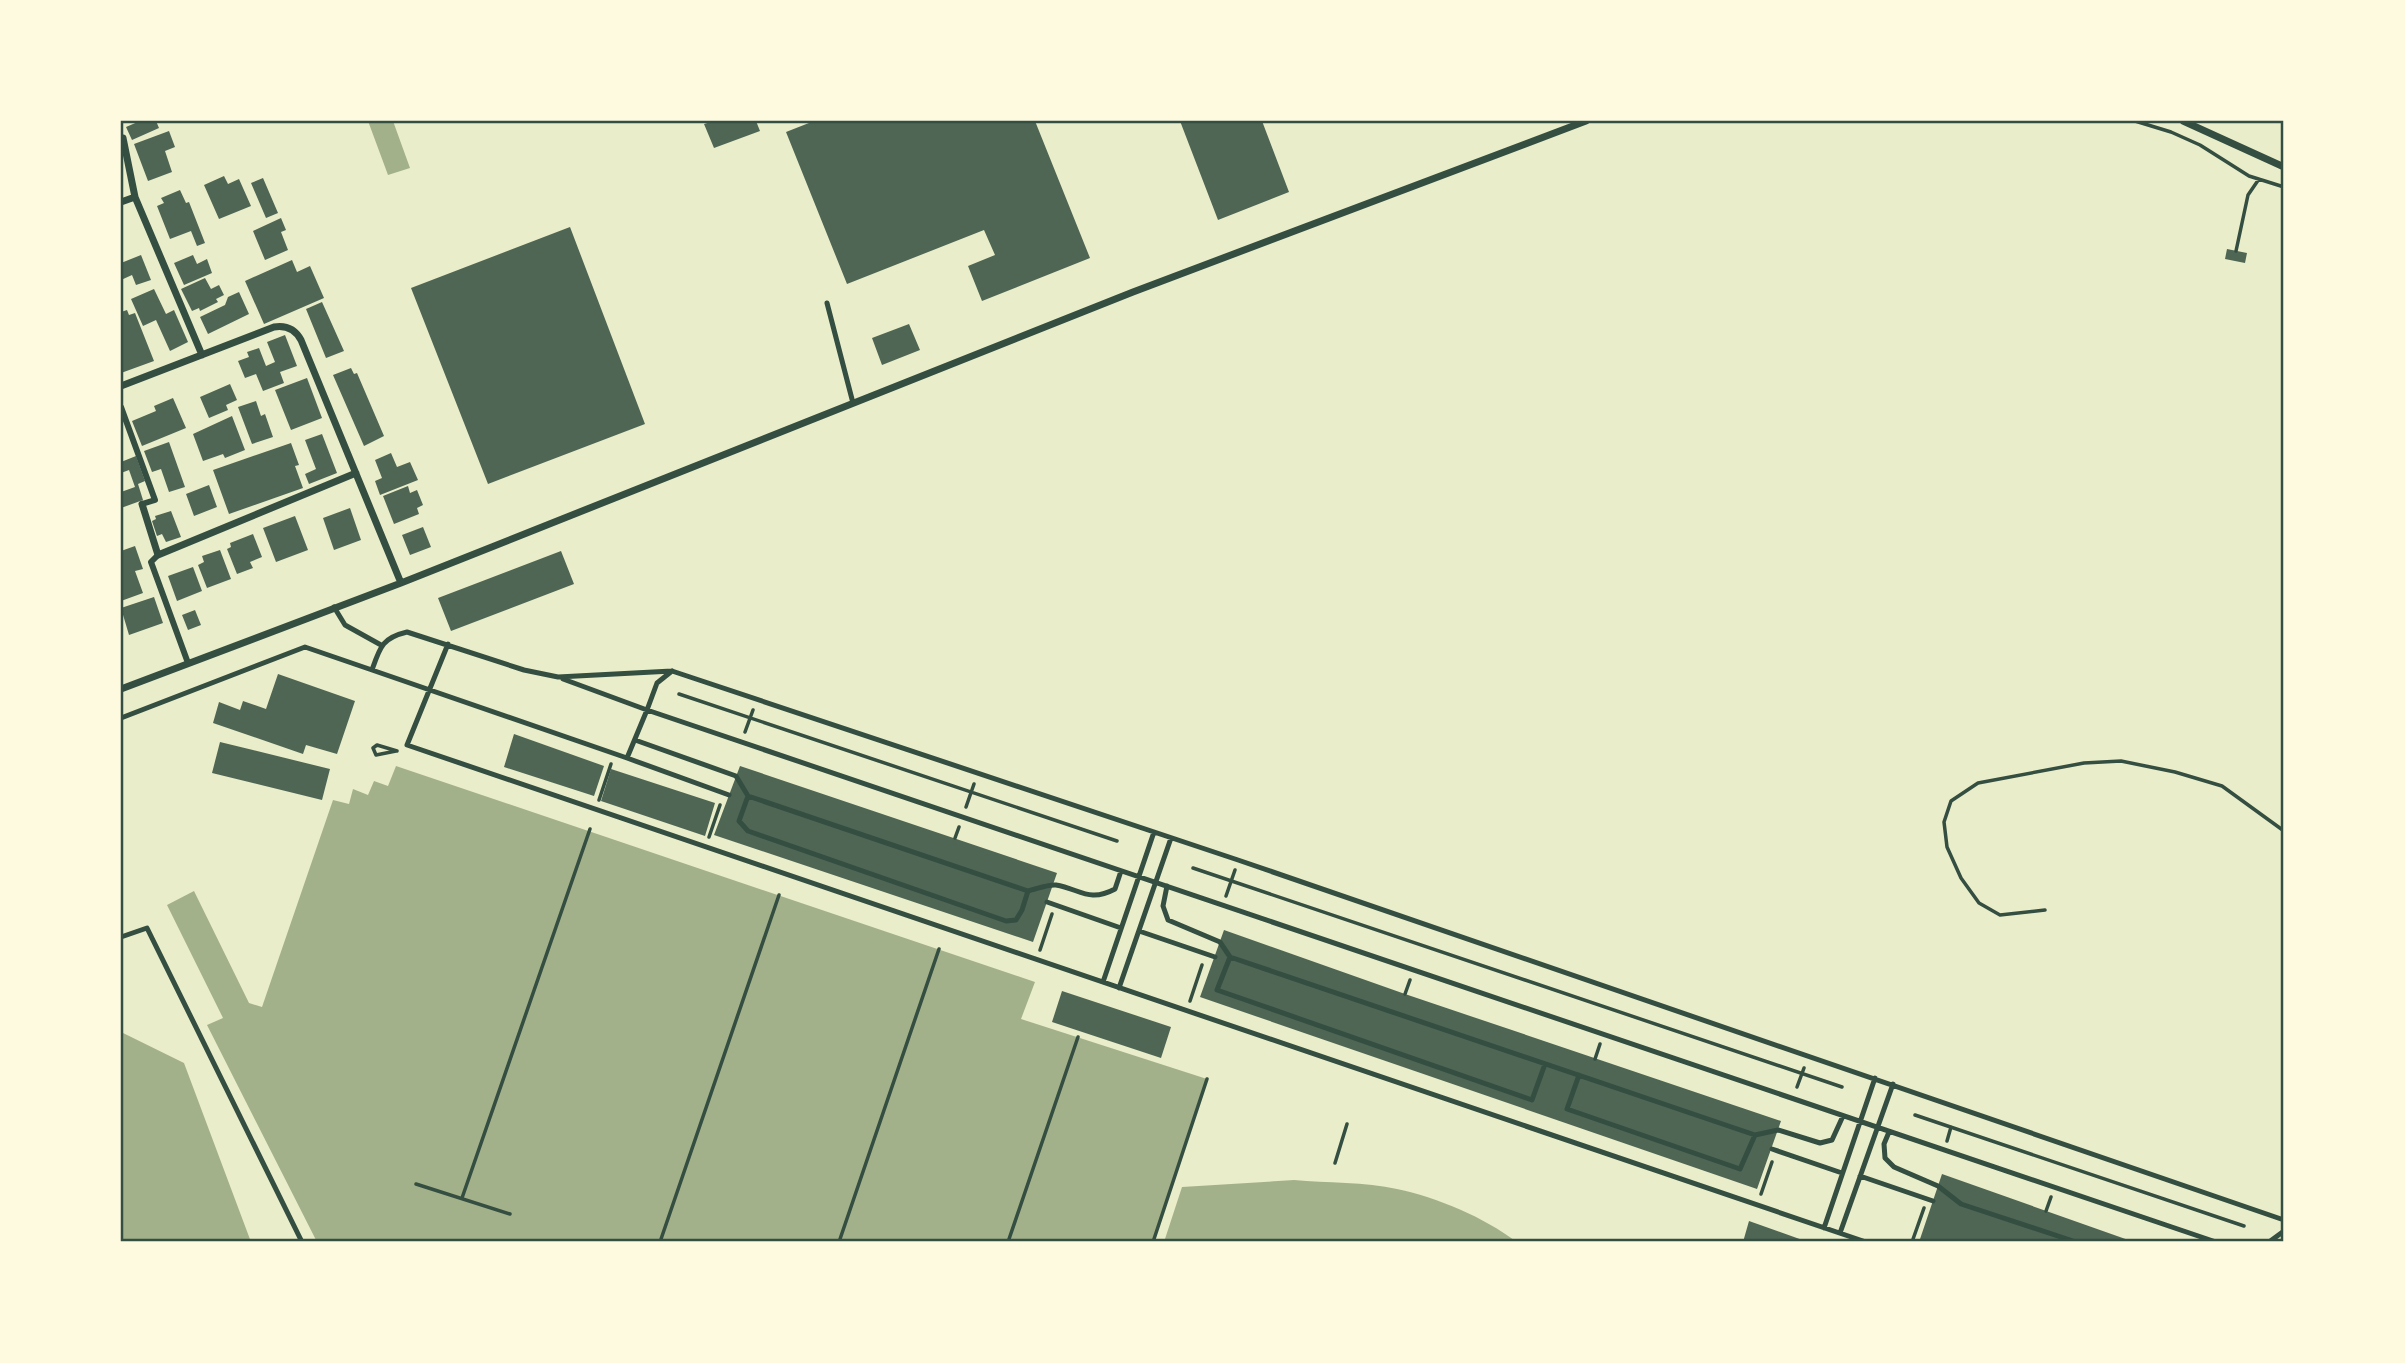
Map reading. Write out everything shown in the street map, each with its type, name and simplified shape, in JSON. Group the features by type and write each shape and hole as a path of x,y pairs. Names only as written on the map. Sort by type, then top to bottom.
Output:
{"street":[{"path":"121,689 401,583 1133,292 1586,121"},
{"path":"2183,121 2284,167"},
{"path":"122,138 135,197 202,355"},
{"path":"121,202 135,197"},
{"path":"121,386 278,326 296,332 401,583"},
{"path":"121,407 155,500 142,504 158,555"},
{"path":"188,663 151,562 158,555 356,473"}],"lane":[{"path":"827,303 853,403"},
{"path":"334,607 345,625 381,645"},
{"path":"372,670 381,645 393,636 407,632 524,670 558,677 647,710 2216,1242"},
{"path":"448,644 407,745 1866,1242"},
{"path":"121,718 305,647 727,794"},
{"path":"558,677 672,671 1154,832 2284,1220"},
{"path":"627,758 657,683 672,671"},
{"path":"635,740 736,776 748,796 1028,891 1053,884 1092,897 1106,894 1115,889 1121,871"},
{"path":"748,796 739,821 748,831 1006,921 1016,919 1023,910 1028,891"},
{"path":"1103,982 1154,832"},
{"path":"1119,988 1171,838"},
{"path":"1167,886 1163,906 1168,920 1220,942 1230,957 1755,1135 1778,1130 1819,1143 1832,1140 1843,1116"},
{"path":"1047,902 1121,928"},
{"path":"121,937 147,928 302,1242"},
{"path":"1139,931 1215,957"},
{"path":"1230,957 1217,990 1532,1100 1545,1064"},
{"path":"1579,1075 1567,1109 1740,1169 1755,1135"},
{"path":"1824,1227 1875,1078"},
{"path":"1840,1233 1892,1084"},
{"path":"1889,1132 1884,1144 1885,1158 1894,1167 1938,1185 1961,1204 2076,1242"},
{"path":"1774,1149 1842,1173"},
{"path":"1860,1176 1930,1200"},
{"path":"2269,1242 2284,1231"}],"path":[{"path":"2135,121 2171,132 2200,145 2249,176 2284,187"},
{"path":"2236,251 2248,195 2259,179"},
{"path":"679,694 1117,841"},
{"path":"377,745 396,751 376,755 373,748 377,745"},
{"path":"595,809 614,754"},
{"path":"2045,910 2000,915 1979,903 1961,878 1947,847 1944,822 1951,802 1978,783 2084,763 2121,761 2175,772 2222,786 2284,831"},
{"path":"706,847 727,794"},
{"path":"462,1198 590,829"},
{"path":"1193,869 1842,1087"},
{"path":"660,1242 779,895"},
{"path":"1036,959 1055,905"},
{"path":"839,1242 939,949"},
{"path":"1187,1011 1206,954"},
{"path":"1008,1242 1078,1037"},
{"path":"1153,1242 1207,1079"},
{"path":"1915,1115 2244,1226"},
{"path":"1335,1163 1347,1124"},
{"path":"1760,1196 1774,1149"},
{"path":"416,1184 510,1214"},
{"path":"1912,1242 1930,1200"}],"shaded area":[{"path":"368,121 393,121 410,168 388,175"},
{"path":"396,766 1035,982 1021,1019 1207,1079 1153,1242 317,1242 207,1025 223,1018 167,905 194,891 249,1003 262,1007 333,800 349,804 353,789 368,795 374,781 388,786"},
{"path":"121,1032 184,1063 251,1242 121,1242"},
{"path":"1294,1180 1372,1185 1413,1193 1475,1217 1517,1242 1164,1242 1182,1187"}],"building":[{"path":"140,121 156,121 159,128 132,140 126,127"},
{"path":"714,121 756,121 760,131 714,148 704,124"},
{"path":"814,121 1035,121 1090,258 982,301 968,266 995,255 984,230 847,284 786,132"},
{"path":"1180,121 1262,121 1289,192 1218,220"},
{"path":"169,131 175,147 165,151 172,172 148,181 134,144"},
{"path":"224,176 228,184 239,179 251,206 219,219 204,185"},
{"path":"263,178 278,213 266,218 251,183"},
{"path":"180,190 186,203 189,202 205,243 197,246 191,231 170,239 157,206 164,203 161,198"},
{"path":"281,218 286,230 281,232 288,250 265,260 253,231"},
{"path":"570,227 645,424 488,484 411,288"},
{"path":"2227,249 2247,253 2245,263 2225,259"},
{"path":"141,255 151,280 136,285 132,275 121,280 121,263"},
{"path":"193,255 197,264 207,259 212,273 184,285 174,263"},
{"path":"292,260 297,272 310,266 324,298 264,324 245,281"},
{"path":"205,278 211,289 219,285 224,295 216,299 218,302 200,311 199,308 192,311 181,289"},
{"path":"154,289 166,314 174,310 188,342 170,351 156,320 143,326 131,299"},
{"path":"239,292 249,314 208,334 200,317 225,305 228,297"},
{"path":"322,302 344,351 326,358 306,309"},
{"path":"127,310 129,315 135,313 154,361 121,373 121,312"},
{"path":"909,324 920,350 882,365 872,338"},
{"path":"285,335 297,366 280,372 284,383 263,391 256,374 245,378 238,361 249,357 247,352 259,348 266,366 275,362 267,342"},
{"path":"351,368 354,374 357,373 384,436 364,446 333,375"},
{"path":"307,378 322,418 291,430 275,390"},
{"path":"230,384 237,400 226,405 228,410 209,418 200,397"},
{"path":"173,398 186,428 142,446 132,421 156,411 154,406"},
{"path":"256,401 261,416 265,414 273,437 252,444 238,407"},
{"path":"232,416 245,450 225,458 223,454 203,461 193,434"},
{"path":"322,434 337,473 309,484 305,474 316,469 305,440"},
{"path":"169,442 185,487 169,492 161,469 152,472 144,451"},
{"path":"291,443 303,488 229,514 213,470"},
{"path":"391,453 397,467 410,462 418,480 380,495 375,481 382,478 375,460"},
{"path":"136,456 145,481 138,484 143,500 121,508 121,492 135,487 129,470 121,473 121,462"},
{"path":"209,485 217,507 194,516 186,494"},
{"path":"408,486 410,493 417,490 423,505 417,508 419,514 394,524 383,496"},
{"path":"350,508 361,540 334,550 323,518"},
{"path":"171,511 181,537 166,542 162,534 157,536 152,521 156,519 155,516"},
{"path":"295,516 308,550 276,562 263,528"},
{"path":"423,527 431,547 410,555 402,535"},
{"path":"253,534 262,557 250,562 253,568 237,574 227,549 231,547 230,543"},
{"path":"135,546 143,569 135,571 143,593 121,601 121,551"},
{"path":"220,550 231,579 207,588 198,565 204,562 202,556"},
{"path":"561,551 574,584 451,631 438,598"},
{"path":"193,567 202,591 177,601 168,576"},
{"path":"154,597 163,623 129,635 121,608"},
{"path":"195,610 201,625 188,630 182,615"},
{"path":"278,674 355,701 337,754 306,745 303,754 213,723 219,702 240,710 243,701 266,709"},
{"path":"514,734 604,766 594,796 504,767"},
{"path":"220,742 330,769 322,800 212,773"},
{"path":"740,766 1057,873 1033,942 714,835"},
{"path":"611,769 715,803 705,836 601,801"},
{"path":"1224,930 1781,1121 1757,1189 1200,997"},
{"path":"1062,991 1171,1027 1161,1058 1052,1022"},
{"path":"1942,1174 2134,1242 1919,1242"},
{"path":"1749,1221 1808,1242 1743,1242"}]}
